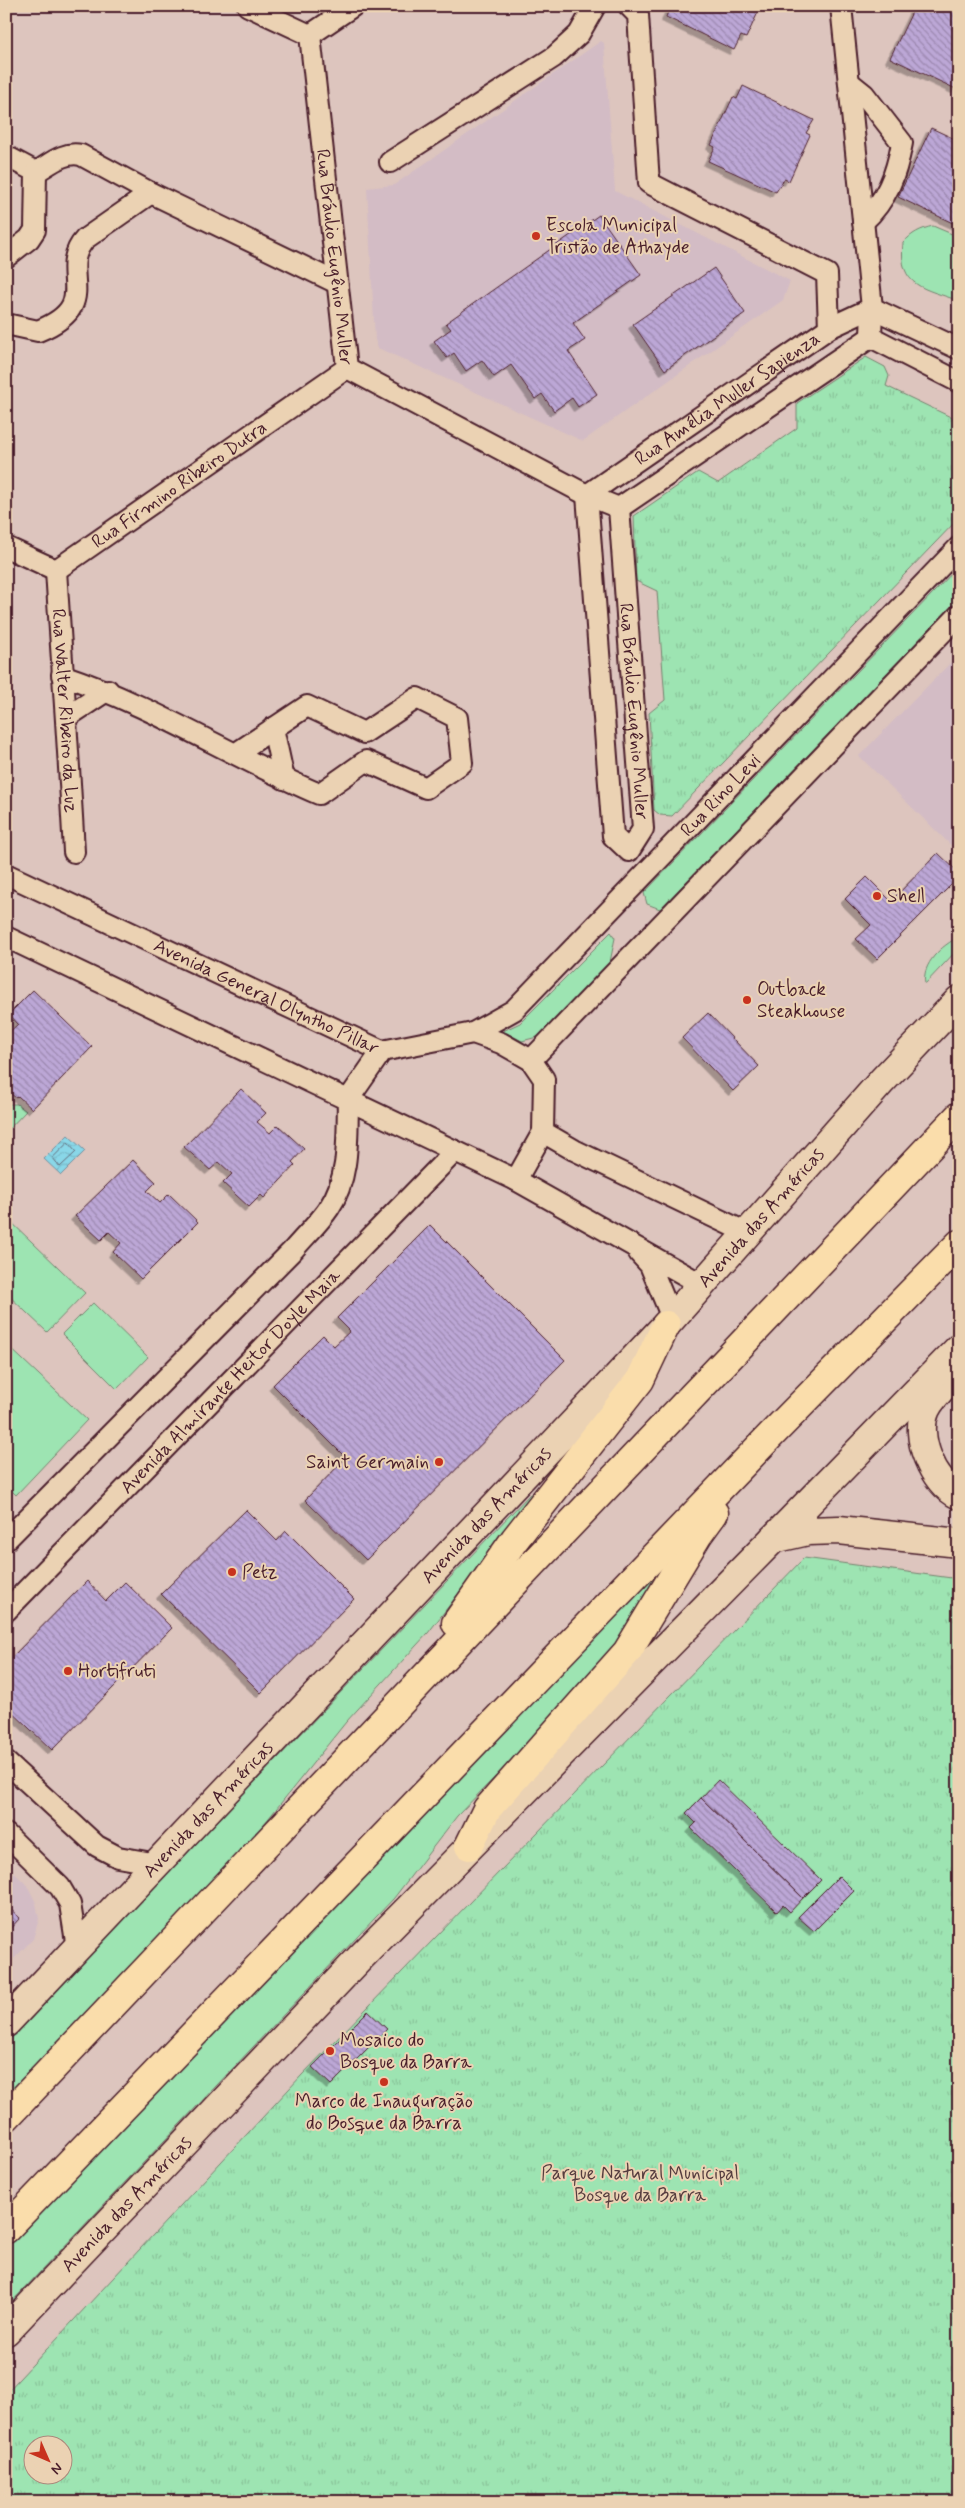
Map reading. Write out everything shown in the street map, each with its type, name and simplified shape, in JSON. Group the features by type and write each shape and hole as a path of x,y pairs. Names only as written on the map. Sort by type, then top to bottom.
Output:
{"highway":[{"path":"6,2117 959,1116"},
{"path":"6,2229 770,1435 959,1244"},
{"path":"324,1782 330,1764 439,1648 515,1539 640,1380 669,1321"},
{"path":"470,1846 487,1809 627,1652 698,1535 770,1435"}],"main road":[{"name":"Avenida das Américas","path":"6,2023 669,1321 882,1081 959,1000"},
{"name":"Avenida das Américas","path":"6,2330 470,1846 959,1348"},
{"path":"959,1370 936,1394 925,1411 923,1433 926,1452 932,1468 940,1480 959,1495"},
{"path":"773,1539 808,1531 839,1530 959,1543"}],"street":[{"path":"248,6 310,35 353,6"},
{"path":"390,162 554,57 579,34 595,6"},
{"path":"630,6 638,15 649,183 827,274 829,328"},
{"path":"841,6 872,308 871,337 959,382"},
{"name":"Rua Bráulio Eugênio Muller","path":"310,35 347,368 587,495 619,508 643,828 629,851 613,836 587,495"},
{"path":"849,82 864,94 902,143 896,172 885,197 876,211 863,222"},
{"path":"36,172 72,153 81,155 152,193 337,283"},
{"path":"6,156 36,172"},
{"path":"6,257 30,239 35,230 36,172"},
{"path":"6,324 38,332 68,314 73,308 75,300 75,255 78,246 84,239 152,193"},
{"path":"872,308 959,349"},
{"name":"Rua Amélia Muller Sapienza","path":"587,495 829,328 872,308"},
{"name":"Rua Amélia Muller Sapienza","path":"619,508 871,337"},
{"name":"Rua Firmino Ribeiro Dutra","path":"56,570 347,368"},
{"path":"6,547 56,570"},
{"name":"Rua Rino Levi","path":"473,1033 514,1010 959,547"},
{"name":"Rua Walter Ribeiro da Luz","path":"56,570 62,675 67,717 74,852"},
{"path":"531,1060 959,615"},
{"path":"62,675 108,690 235,754 319,794 366,761 426,788 462,763 457,718 417,698 364,733 307,706 235,754"},
{"path":"67,717 108,690"},
{"path":"273,728 284,778"},
{"name":"Avenida General Olyntho Pillar","path":"6,874 382,1051 473,1033 501,1042 531,1060 544,1079 543,1132"},
{"path":"6,937 516,1180 701,1284"},
{"path":"6,1540 294,1249 329,1208 342,1180 347,1148 348,1100 382,1051"},
{"path":"516,1180 543,1132 574,1150 746,1232"},
{"name":"Avenida Almirante Heitor Doyle Maia","path":"6,1611 455,1151"},
{"path":"631,1244 650,1265 669,1321"},
{"path":"10,1774 98,1846 118,1858 158,1864"},
{"path":"6,1834 60,1887 70,1904 78,1948"}],"shaded area":[{"name":"Escola Municipal Tristão de Athayde","path":"601,41 604,43 615,191 790,281 783,300 583,441 378,348 375,340 367,188 394,185"},
{"path":"959,654 959,853 859,756"},
{"path":"6,1865 27,1885 36,1903 39,1919 33,1939 6,1967"}],"green space":[{"path":"933,226 959,237 959,301 916,284 905,269 903,243 916,232"},
{"path":"866,357 885,367 889,376 886,386 959,421 959,518 672,816 660,815 654,810 649,713 665,700 657,591 636,581 634,516 698,472 718,483 797,428 797,403"},
{"path":"959,566 959,598 660,909 647,904 644,893"},
{"path":"611,932 615,938 610,962 541,1036 522,1041 503,1031 520,1023"},
{"path":"959,937 959,948 925,984 926,969 934,956 952,940"},
{"path":"6,1102 17,1104 26,1111 6,1132"},
{"path":"6,1217 85,1293 47,1332 6,1293"},
{"path":"93,1303 148,1357 117,1389 62,1334"},
{"path":"6,1344 87,1420 16,1495 6,1485"},
{"path":"536,1493 428,1633 346,1722 248,1844 6,2102 6,2043 530,1494"},
{"name":"Parque Natural Municipal Bosque da Barra","path":"804,1558 959,1579 959,2502 6,2502 6,2393 302,2075"},
{"path":"670,1559 603,1666 457,1816 394,1898 6,2308 6,2246"}],"water":[{"path":"68,1135 85,1151 61,1175 44,1159"}],"building":[{"path":"670,6 761,6 746,38 741,36 734,50 666,17"},
{"path":"915,6 959,6 959,82 956,89 890,58"},
{"path":"743,86 814,120 806,133 810,135 789,181 784,179 776,192 708,161 715,147 711,145 733,97 737,99"},
{"path":"931,128 959,141 959,226 898,197"},
{"path":"599,215 641,275 573,323 585,340 568,351 597,394 578,407 572,398 554,411 542,394 535,399 511,365 494,377 482,360 466,371 454,353 447,358 434,341 451,329 446,323"},
{"path":"714,268 745,313 665,370 633,324"},
{"path":"938,853 959,873 959,877 877,959 856,939 871,925 845,899 867,877 891,901"},
{"path":"33,990 92,1047 32,1109 18,1096 16,1098 6,1090 6,1035 18,1024 9,1014"},
{"path":"708,1013 759,1066 733,1091 682,1038"},
{"path":"241,1089 266,1113 257,1122 270,1133 278,1125 304,1149 292,1162 295,1165 264,1198 261,1195 249,1207 223,1183 232,1174 219,1162 210,1170 184,1147"},
{"path":"133,1160 156,1182 147,1191 160,1203 169,1194 198,1222 141,1279 113,1252 121,1243 109,1232 101,1240 75,1216"},
{"path":"430,1225 565,1360 366,1560 305,1500 346,1458 273,1385 323,1335 334,1346 350,1331 337,1318"},
{"path":"246,1510 277,1541 286,1531 354,1599 261,1693 161,1594"},
{"name":"Hortifruti","path":"87,1581 106,1601 125,1582 172,1628 52,1750 6,1706 10,1699 6,1695 6,1663"},
{"path":"718,1780 821,1880 803,1898 701,1798"},
{"path":"701,1798 803,1898 790,1912 783,1905 777,1912 691,1828 696,1823 686,1813"},
{"path":"839,1876 854,1891 814,1931 798,1917"},
{"path":"6,1905 20,1918 6,1933"},
{"path":"368,2011 387,2029 331,2085 312,2067"}],"place":[{"name":"Escola Municipal Tristão de Athayde","path":"536,236"},
{"name":"Shell","path":"877,896"},
{"name":"Outback Steakhouse","path":"747,1000"},
{"name":"Saint Germain","path":"439,1462"},
{"name":"Petz","path":"232,1572"},
{"name":"Hortifruti","path":"68,1671"},
{"name":"Mosaico do Bosque da Barra","path":"330,2051"},
{"name":"Marco de Inauguração do Bosque da Barra","path":"384,2082"}]}
